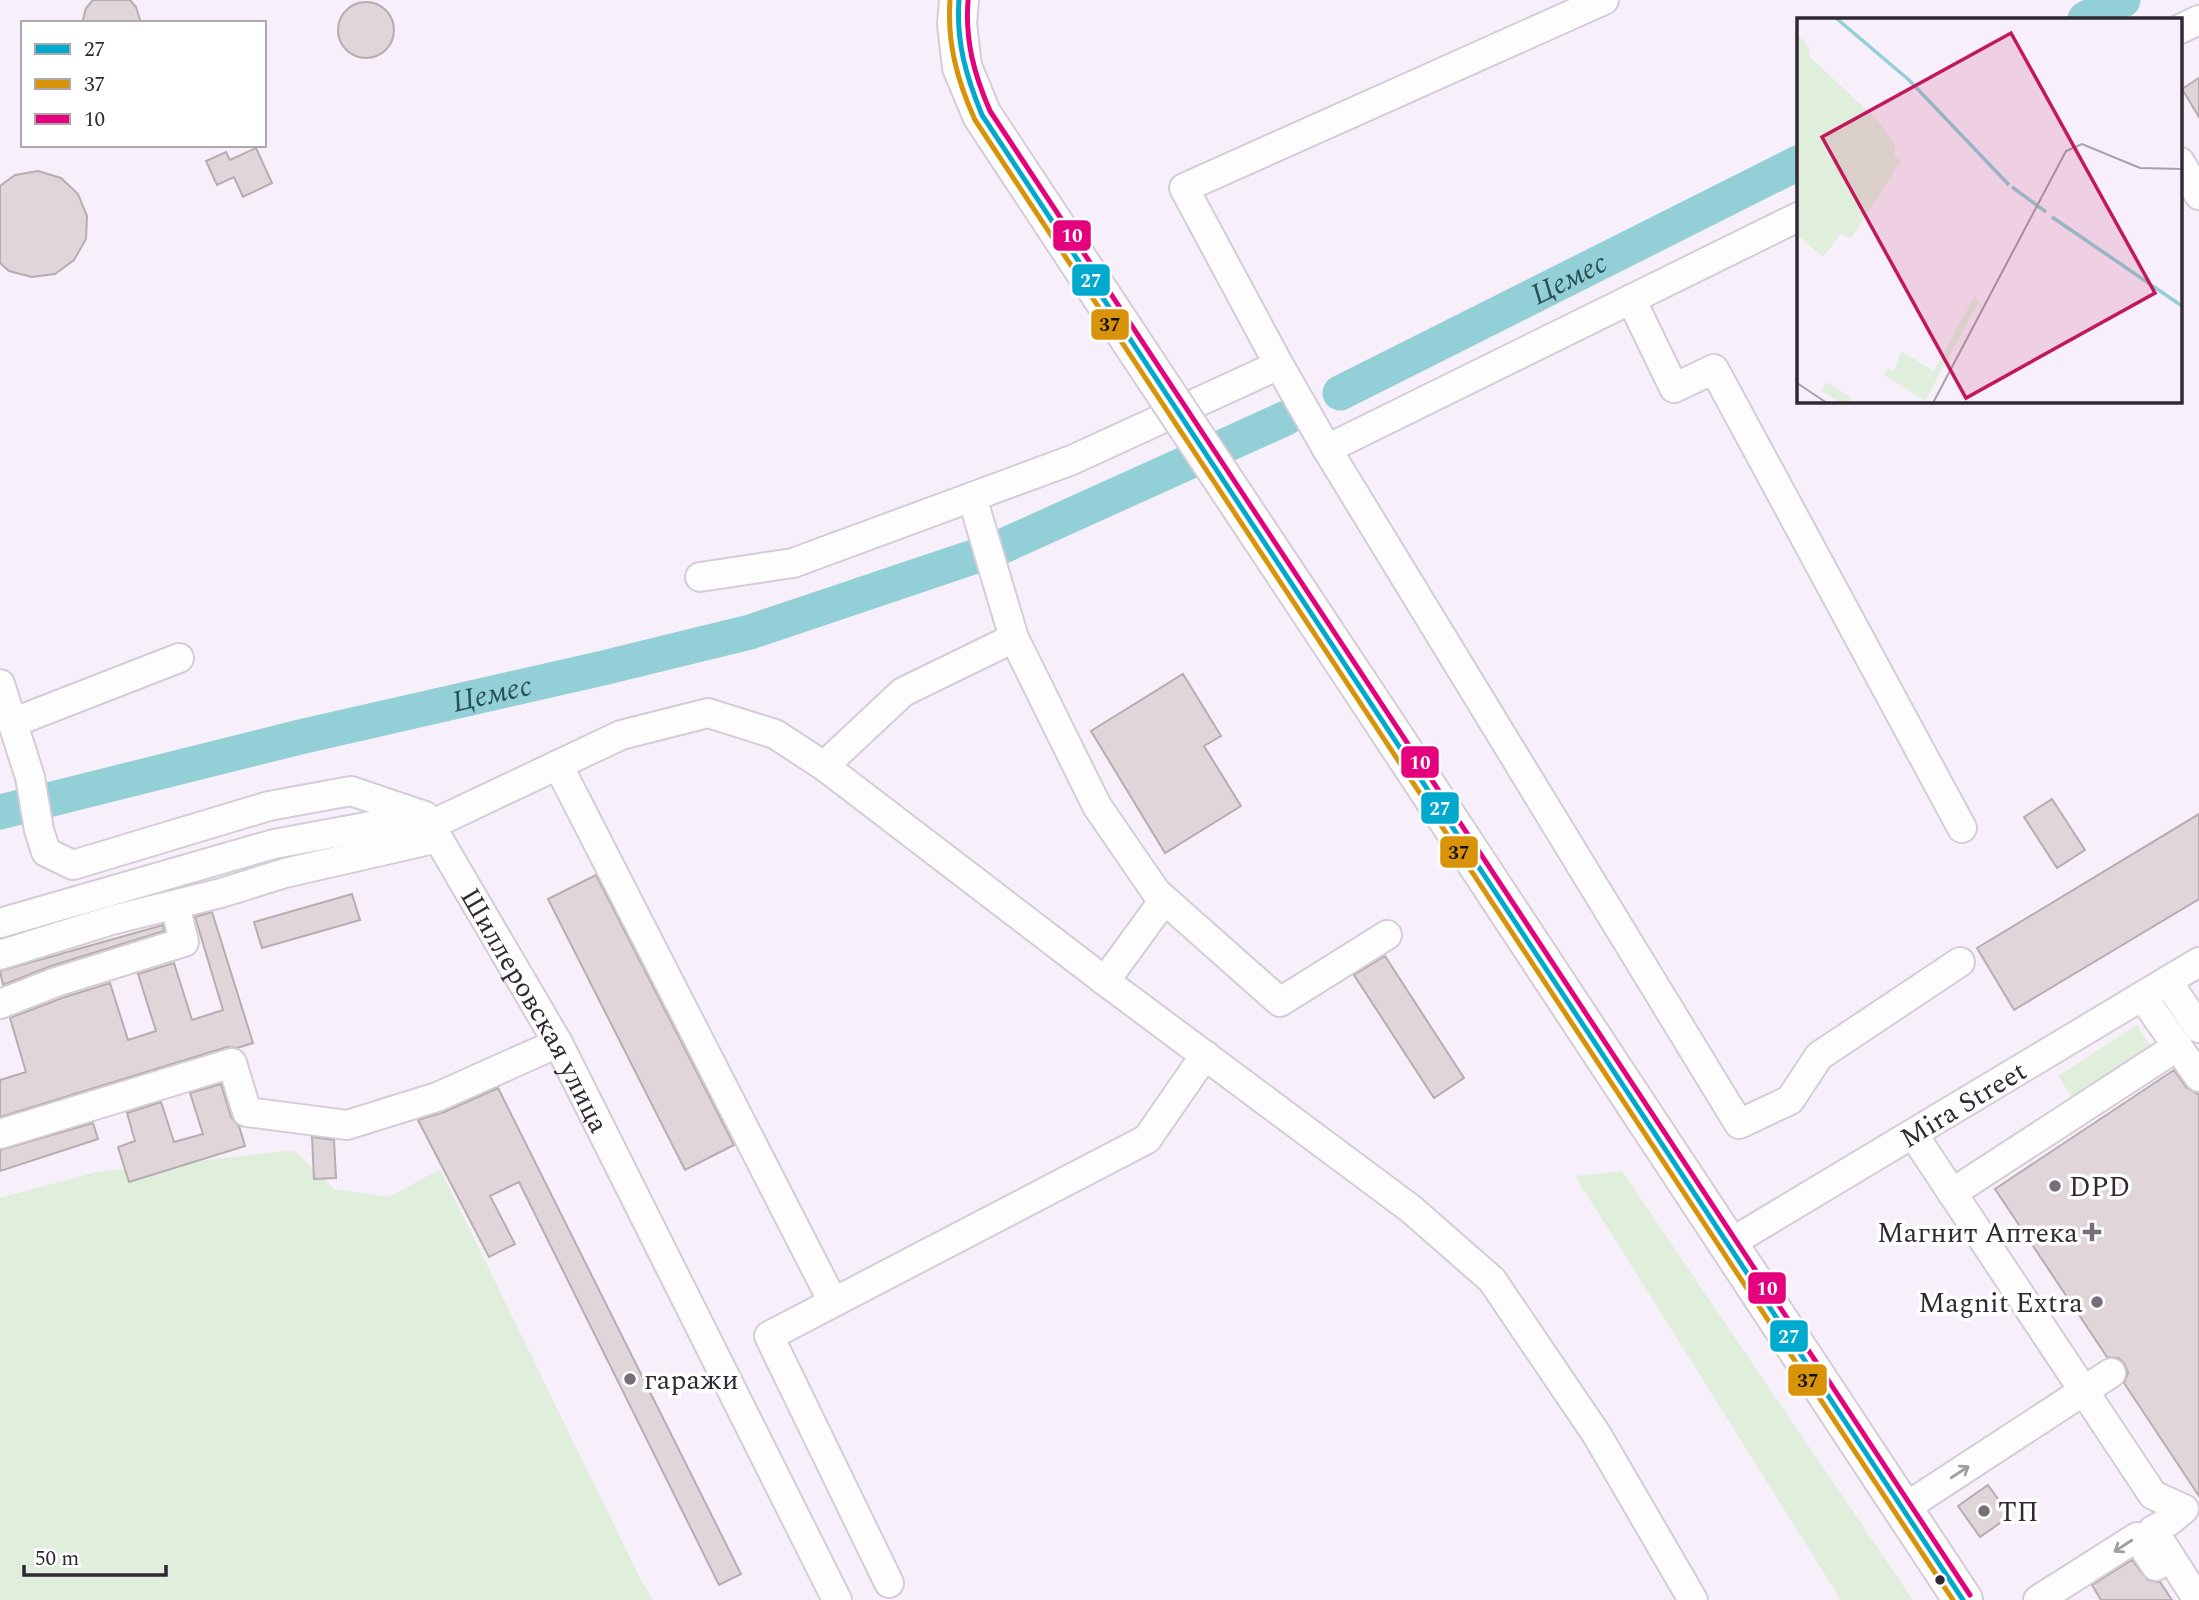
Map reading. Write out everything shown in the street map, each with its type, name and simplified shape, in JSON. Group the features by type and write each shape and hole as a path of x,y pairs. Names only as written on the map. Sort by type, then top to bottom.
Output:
{"highway":[{"path":"959,0 957,24 962,67 982,116 1964,1600"}],"street":[{"path":"1604,0 1184,188 1327,449 1739,1124 1790,1100 1819,1056 1960,962"},
{"path":"2182,28 2199,20"},
{"path":"2182,165 2199,195"},
{"path":"1327,449 1797,217"},
{"path":"1631,299 1674,388 1714,369 1962,828"},
{"path":"700,577 793,563 1072,460 1279,365"},
{"path":"972,496 1014,638 1097,806 1156,892 1280,1002 1387,935"},
{"path":"824,766 903,692 1014,638"},
{"path":"12,723 179,658"},
{"path":"0,684 30,777 39,830 46,852 73,865 269,806 351,791 431,826"},
{"path":"0,956 112,920 285,873 431,826 621,735 708,713 775,734 824,766 1105,981 1411,1209 1492,1280 1597,1435 1693,1600"},
{"path":"558,765 833,1303"},
{"path":"0,923 274,844 431,826"},
{"name":"Шиллеровская улица","path":"431,826 558,1043 837,1600"},
{"path":"1105,981 1164,900"},
{"path":"0,1004 56,982 184,942 175,905"},
{"name":"Mira Street","path":"1727,1245 2199,962"},
{"path":"2167,981 2199,1028"},
{"path":"2143,996 2199,1077"},
{"path":"0,1133 232,1063 247,1112 347,1125 437,1097 558,1043"},
{"path":"1952,1193 2178,1046"},
{"path":"889,1583 769,1336 1147,1139 1205,1055"},
{"path":"1913,1134 2153,1495 2184,1509 2153,1530 2198,1600"},
{"path":"1903,1509 2111,1373"},
{"path":"2054,1596 2137,1537 2179,1600"}],"green space":[{"path":"2137,1025 2155,1053 2076,1103 2058,1076"},
{"path":"294,1150 334,1189 389,1197 440,1169 653,1600 0,1600 0,1198 96,1172"},
{"path":"1622,1171 1913,1600 1841,1600 1575,1176"}],"building":[{"path":"93,0 130,0 136,7 140,21 83,21 86,8"},
{"path":"360,2 372,2 382,6 390,14 394,30 390,46 382,54 372,58 360,58 350,54 342,46 338,36 338,24 342,14 350,6"},
{"path":"2199,78 2199,117 2182,89"},
{"path":"256,148 272,183 243,197 234,177 217,185 206,161 226,152 230,160"},
{"path":"38,171 61,178 78,194 87,216 86,239 74,260 55,274 32,277 9,271 0,263 0,186 15,175"},
{"path":"1183,674 1221,736 1204,746 1241,806 1165,853 1091,731"},
{"path":"2052,799 2085,850 2057,868 2024,817"},
{"path":"2199,814 2199,899 2014,1010 1977,948"},
{"path":"596,875 734,1145 685,1170 548,899"},
{"path":"352,894 360,920 262,948 254,922"},
{"path":"212,912 253,1043 237,1048 227,1047 0,1117 0,1080 26,1072 10,1018 110,983 128,1040 156,1031 138,974 174,963 192,1020 223,1010 195,917"},
{"path":"163,925 164,931 51,966 3,985 0,971"},
{"path":"1385,956 1464,1078 1434,1098 1354,975"},
{"path":"2174,1070 2186,1087 2199,1095 2199,1496 2124,1383 2128,1373 2124,1363 2118,1358 2107,1357 1995,1189"},
{"path":"221,1084 231,1117 239,1126 245,1146 129,1182 118,1147 135,1141 127,1113 161,1102 174,1142 203,1134 190,1093"},
{"name":"гаражи","path":"498,1088 741,1574 719,1585 519,1182 490,1196 515,1244 489,1257 418,1120 444,1112"},
{"path":"93,1123 98,1139 0,1171 0,1150"},
{"path":"312,1137 334,1140 336,1178 314,1179"},
{"name":"ТП","path":"1988,1485 2010,1516 1980,1537 1958,1506"},
{"path":"2132,1560 2148,1580 2160,1582 2172,1600 2101,1600 2092,1585"}],"waterway":[{"name":"Цемес","path":"2087,18 2123,0"},
{"name":"Цемес","path":"1340,393 1797,164"},
{"name":"Цемес","path":"1003,546 1286,418"},
{"name":"Цемес","path":"0,812 300,737 750,632 979,555"}],"transit line":[{"name":"37","path":"950,0 950,31 955,61 975,120 1953,1600"},
{"name":"27","path":"959,0 963,59 982,115 1963,1600"},
{"name":"10","path":"968,1 972,57 990,111 1970,1595"}],"place":[{"name":"DPD","path":"2055,1186"},
{"name":"Магнит Аптека","path":"2092,1232"},
{"name":"Magnit Extra","path":"2097,1302"},
{"name":"гаражи","path":"630,1379"},
{"name":"ТП","path":"1984,1511"}]}
